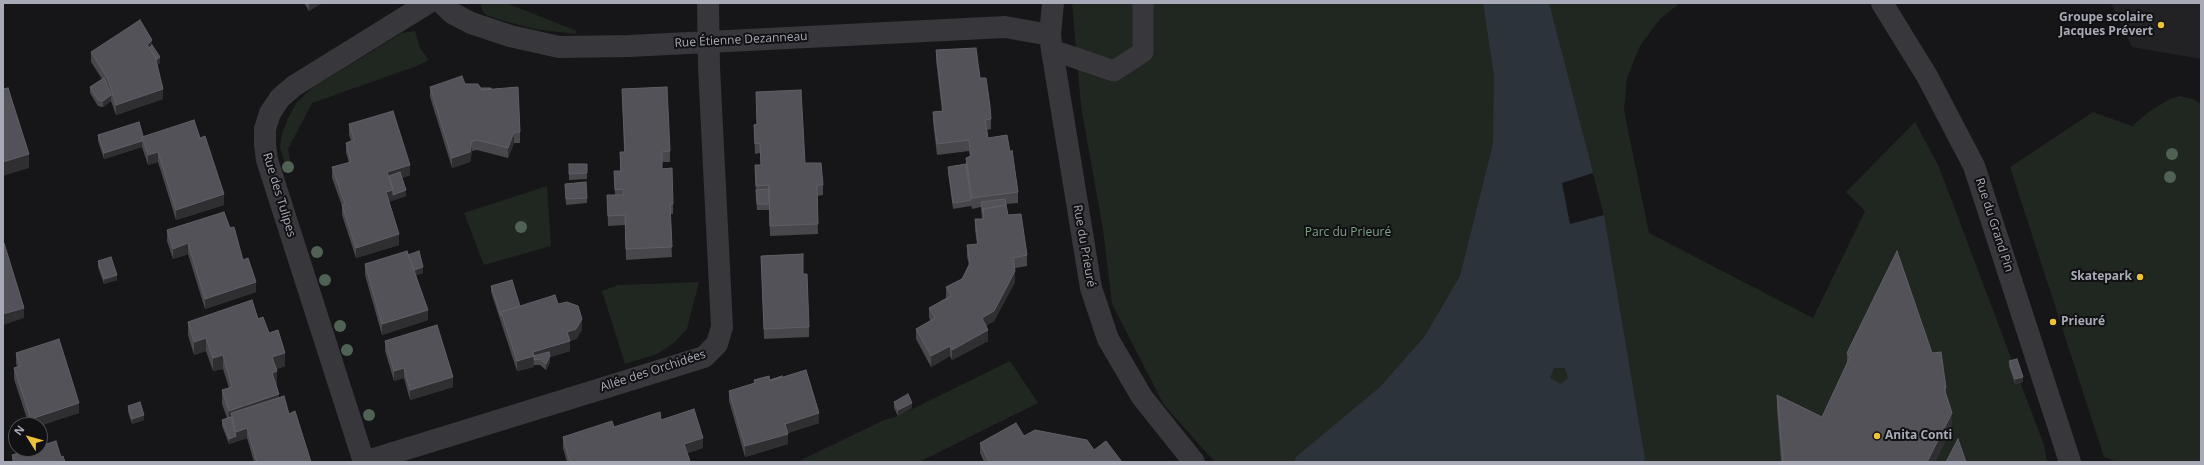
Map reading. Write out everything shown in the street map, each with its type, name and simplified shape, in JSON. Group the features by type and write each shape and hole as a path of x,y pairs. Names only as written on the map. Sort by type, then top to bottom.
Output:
{"street":[{"name":"Rue des Tulipes","path":"364,462 267,160 265,145 266,129 270,113 280,98 294,86 428,3"},
{"name":"Rue Étienne Dezanneau","path":"442,3 452,12 471,24 510,36 559,47 709,42 1005,27 1051,42"},
{"name":"Allée des Orchidées","path":"364,462 704,357 717,344 722,327 708,3"},
{"name":"Rue du Prieuré","path":"1053,3 1051,42 1091,288 1108,339 1142,397 1194,462"},
{"name":"Rue du Grand Pin","path":"1882,3 1927,76 1974,166 2070,462"}],"lane":[{"path":"1051,42 1114,71 1143,52 1142,3"}],"shaded area":[{"path":"1483,3 1549,3 1604,215 1645,459 1643,462 1294,462 1296,457 1380,387 1425,336 1460,276 1493,144 1494,75","holes":["1554,368 1565,368 1568,378 1561,384 1550,378"]},
{"name":"Groupe scolaire Jacques Prévert","path":"2111,3 2201,3 2201,59 2132,47"}],"green space":[{"path":"481,3 506,3 577,31 575,34 534,29 501,20 486,15 482,10"},
{"name":"Parc du Prieuré","path":"1072,3 1680,3 1660,19 1640,46 1627,78 1624,110 1649,233 1813,318 1865,211 1846,192 1915,122 1939,167 2044,445 2047,462 1215,462 1164,405 1112,304 1103,230 1081,106"},
{"path":"415,31 420,48 429,60 417,66 312,103 288,149 292,171 287,172 280,147 282,133 297,102 312,88 402,33"},
{"path":"2180,96 2193,99 2201,104 2201,462 2117,462 2104,457 2010,167 2093,112 2132,126 2150,111 2170,99"},
{"path":"547,186 551,246 484,265 464,213"},
{"path":"699,282 687,329 675,342 657,354 625,364 602,291 618,285"},
{"path":"1010,361 1038,403 919,462 797,462 884,420 898,416"}],"pier":[{"path":"1593,173 1604,215 1570,224 1562,183"}],"building":[{"path":"140,20 152,40 147,45 155,56 163,89 116,105 108,79 91,52"},
{"path":"152,45 160,57 156,60 149,48"},
{"path":"976,48 980,78 986,78 990,106 991,119 985,120 988,138 1007,135 1010,152 1012,150 1018,192 972,198 966,158 971,156 969,140 937,144 933,112 943,111 936,50"},
{"path":"462,76 465,84 478,84 482,90 518,87 520,132 514,132 508,148 477,140 472,141 470,152 452,158 430,87"},
{"path":"104,78 111,95 103,101 98,100 90,87"},
{"path":"667,87 670,151 662,152 662,169 672,168 673,204 670,204 672,247 626,249 625,215 608,216 607,195 623,195 623,189 615,190 614,171 621,171 620,152 625,152 622,89"},
{"path":"8,88 29,154 3,162 3,89"},
{"path":"481,88 491,88 491,89 482,90"},
{"path":"801,90 805,163 821,163 823,185 817,185 818,224 770,226 769,185 756,186 755,165 761,165 760,143 755,144 754,125 757,124 756,92"},
{"path":"393,111 410,165 387,172 393,190 386,192 399,234 356,248 342,205 345,204 332,167 351,162 346,143 354,140 349,124"},
{"path":"194,120 200,138 205,136 224,194 176,210 158,152 148,155 142,137"},
{"path":"139,122 143,136 142,141 104,153 98,135"},
{"path":"569,164 587,164 587,173 569,174"},
{"path":"966,164 971,200 953,203 948,167"},
{"path":"400,172 406,190 393,195 389,176"},
{"path":"586,182 587,198 566,199 565,184"},
{"path":"769,189 769,204 757,204 756,190"},
{"path":"1005,199 1006,205 983,209 983,213 981,202"},
{"path":"1006,205 1008,215 1021,214 1027,255 1013,258 1015,271 994,311 982,318 988,330 952,350 950,346 931,356 916,329 935,318 929,308 951,296 946,287 962,279 970,263 967,245 978,244 975,219 984,219 983,209"},
{"path":"224,212 230,228 234,227 243,260 248,258 256,282 205,299 188,243 173,249 167,230"},
{"path":"3,243 24,308 3,314"},
{"path":"407,251 428,310 382,324 365,264"},
{"path":"419,251 423,267 414,270 408,255"},
{"path":"1897,251 1932,353 1941,352 1946,388 1944,388 1952,413 1927,462 1783,462 1777,395 1822,417 1850,357 1847,353"},
{"path":"803,254 803,274 807,274 809,327 764,329 761,256"},
{"path":"111,257 117,275 104,279 98,261"},
{"path":"512,280 520,306 501,312 501,316 491,286"},
{"path":"555,295 558,304 567,302 578,306 582,319 576,329 567,332 570,341 533,352 534,356 517,361 501,312"},
{"path":"252,300 258,319 263,317 269,333 278,330 285,353 272,357 277,371 272,373 279,394 229,411 222,390 232,387 223,355 213,358 206,338 194,342 188,322"},
{"path":"437,325 453,377 410,390 404,368 394,371 385,341"},
{"path":"59,339 79,403 37,417 30,417 14,368 20,366 16,353"},
{"path":"549,352 550,356 546,364 540,359 534,360 533,356"},
{"path":"2017,359 2023,377 2015,379 2009,361"},
{"path":"806,370 819,413 785,424 788,434 745,446 729,391 755,383 754,380 769,376 770,381"},
{"path":"782,377 770,381 770,380"},
{"path":"908,394 912,403 898,410 894,402"},
{"path":"284,396 289,414 295,411 311,462 257,462 247,428 236,432 231,413"},
{"path":"140,402 144,415 132,419 128,406"},
{"path":"694,409 703,438 684,444 690,461 570,462 563,437 612,421 614,427 660,412 661,420"},
{"path":"231,417 236,436 229,439 222,420"},
{"path":"1016,423 1024,436 1035,430 1087,440 1094,450 1106,441 1122,462 989,462 980,443"},
{"path":"1958,439 1966,462 1946,462"},
{"path":"56,441 61,457 63,456 65,462 15,462 13,457 48,457 48,444"}],"place":[{"name":"Groupe scolaire Jacques Prévert","path":"2161,25"},
{"name":"Skatepark","path":"2140,277"},
{"name":"Prieuré","path":"2053,322"},
{"name":"Anita Conti","path":"1877,436"}]}
